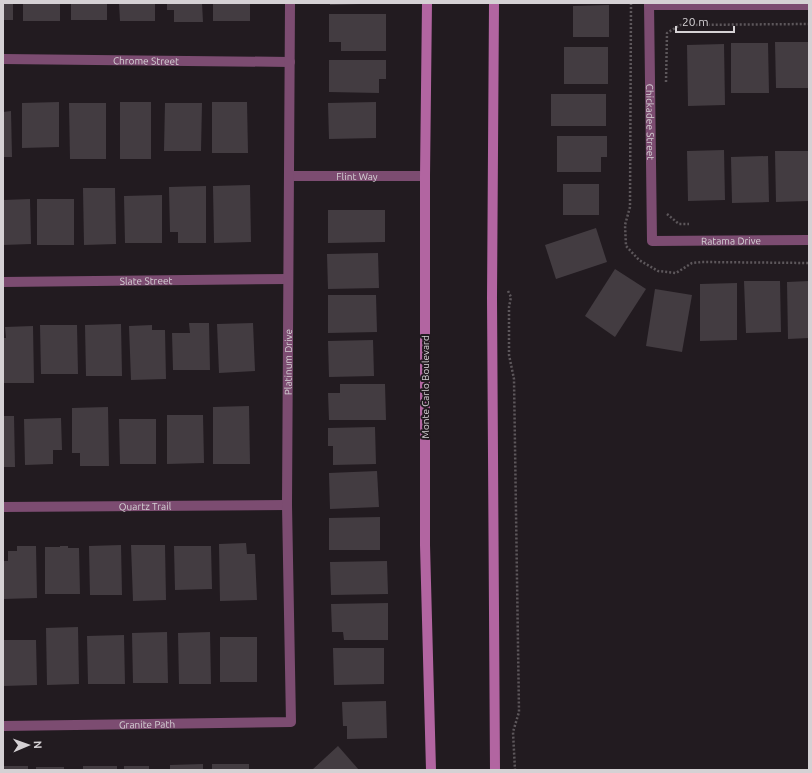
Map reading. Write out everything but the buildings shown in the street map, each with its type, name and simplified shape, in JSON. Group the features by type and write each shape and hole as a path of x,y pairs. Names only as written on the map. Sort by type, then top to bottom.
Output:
{"main road":[{"name":"Monte Carlo Boulevard","path":"427,3 425,176 425,545 431,770"},
{"path":"494,3 492,298 495,770"}],"street":[{"name":"Platinum Drive","path":"290,3 287,505 291,722"},
{"path":"649,4 809,5"},
{"name":"Chickadee Street","path":"649,4 652,241"},
{"name":"Chrome Street","path":"3,59 290,62"},
{"name":"Flint Way","path":"289,176 425,176"},
{"name":"Ratama Drive","path":"652,241 809,240"},
{"name":"Slate Street","path":"3,282 288,279"},
{"name":"Quartz Trail","path":"3,507 287,505"},
{"name":"Granite Path","path":"3,726 291,722"}],"path":[{"path":"666,88 667,33 680,24 809,24"},
{"path":"666,213 679,224 694,224"},
{"path":"508,290 511,297 509,307 509,355 514,379 515,403 519,712 513,732 515,770"}]}
